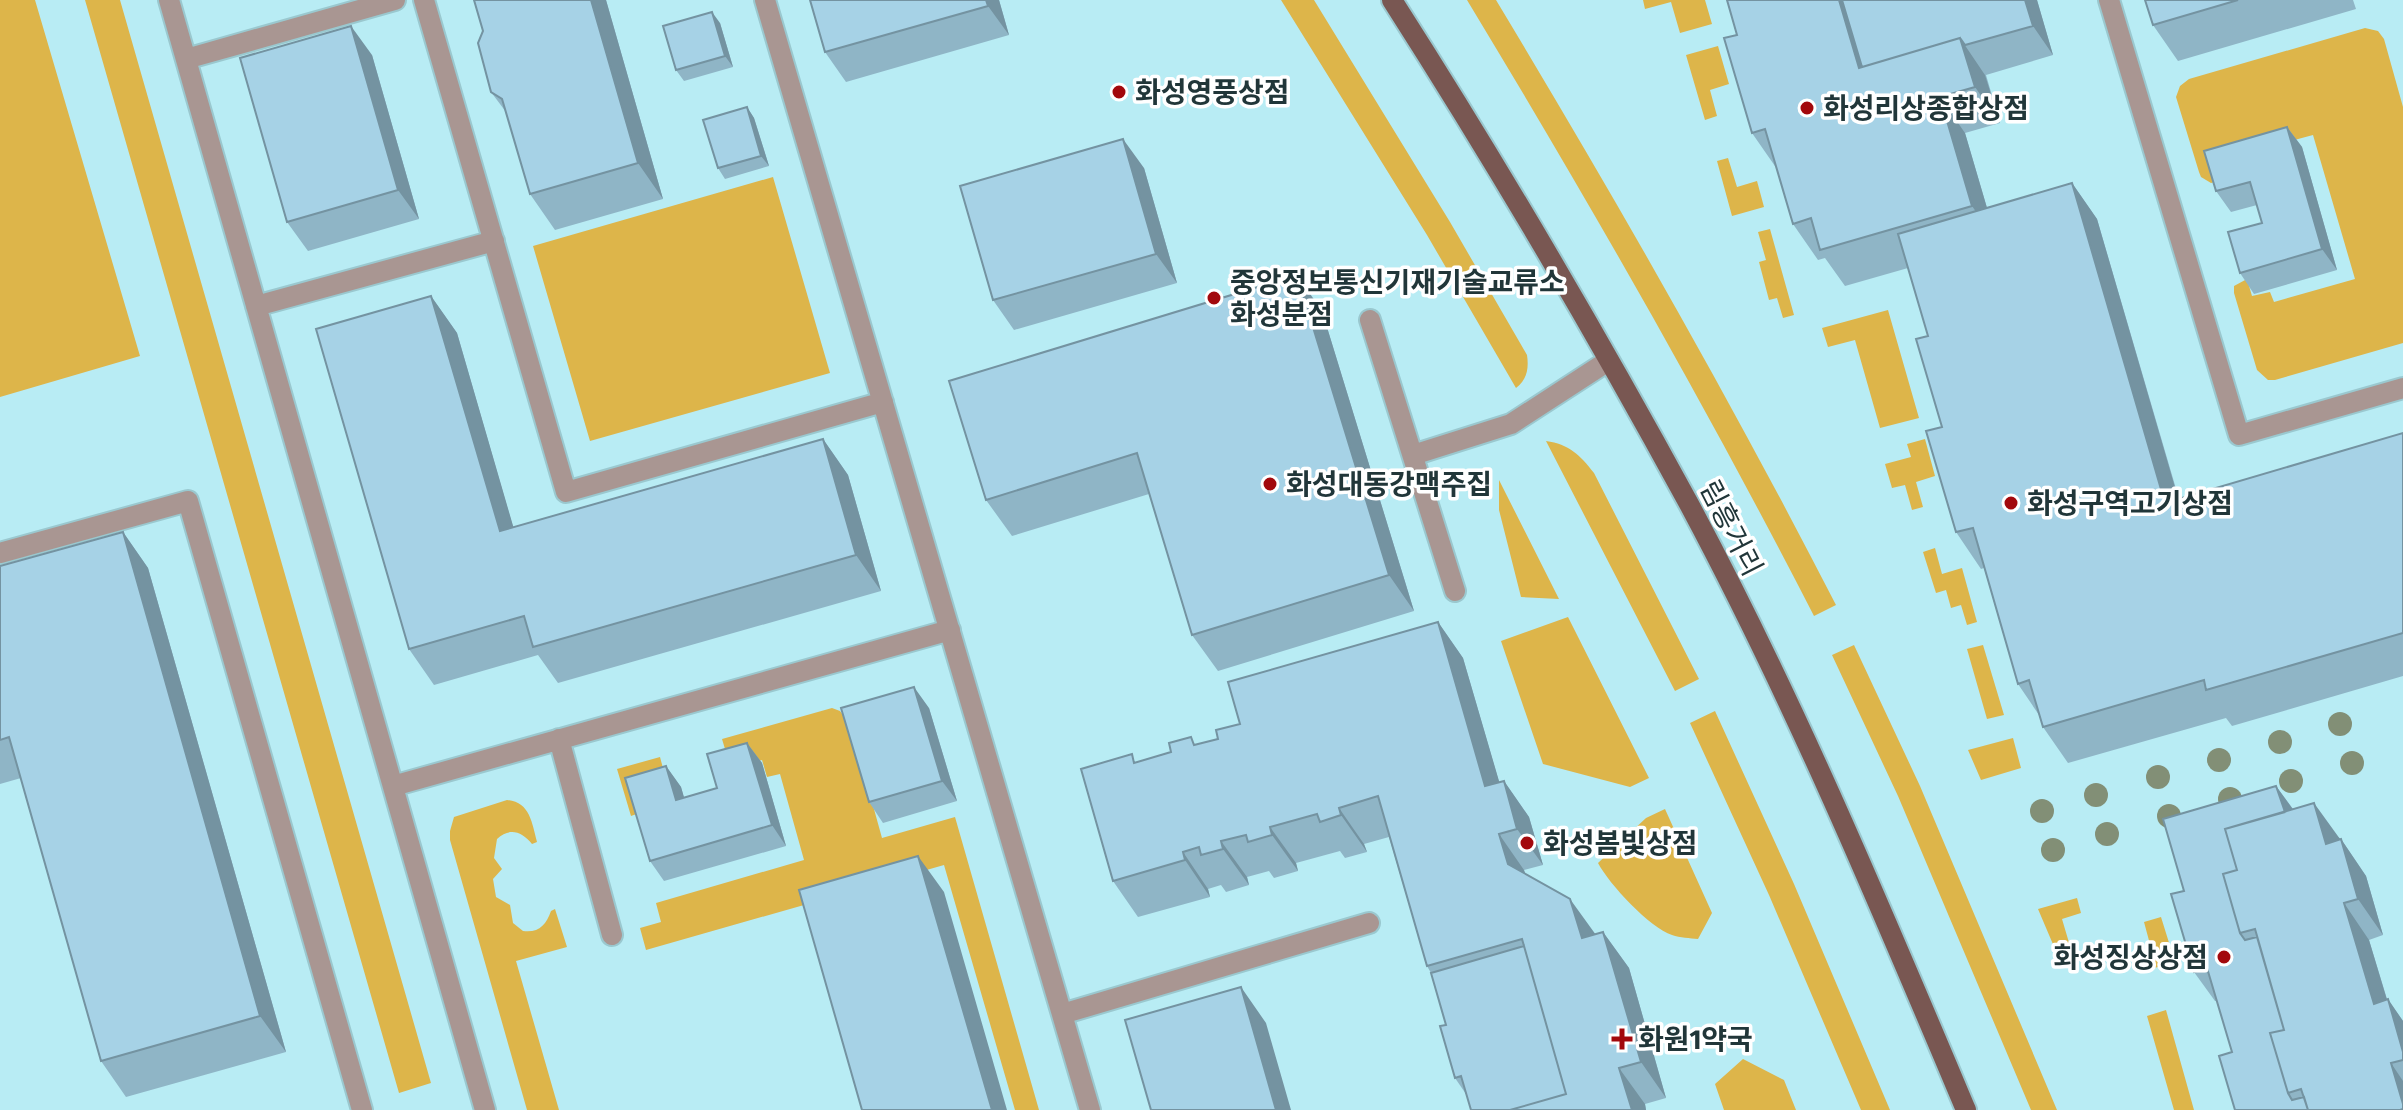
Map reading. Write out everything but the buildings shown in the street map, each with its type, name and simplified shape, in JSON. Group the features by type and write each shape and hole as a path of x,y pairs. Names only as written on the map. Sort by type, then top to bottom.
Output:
{"main road":[{"name":"림흥거리","path":"1392,0 1504,179 1689,506 1762,651 1863,867 1966,1110"}],"street":[{"path":"169,0 485,1110"},
{"path":"186,59 395,0"},
{"path":"424,0 566,492 883,402"},
{"path":"765,0 1090,1110"},
{"path":"2109,0 2239,435 2403,388"},
{"path":"256,306 494,241"},
{"path":"1370,320 1455,591"},
{"path":"1413,455 1511,424 1608,361"},
{"path":"0,553 188,501 362,1110"},
{"path":"393,786 950,630"},
{"path":"559,739 612,935"},
{"path":"1062,1014 1369,923"}],"shaded area":[{"path":"0,0 35,0 140,356 0,397"},
{"path":"85,0 120,0 431,1083 399,1093"},
{"path":"1281,0 1314,0 1450,222 1527,355 1526,373 1516,388 1427,235"},
{"path":"1467,0 1496,0 1671,300 1836,605 1814,616 1646,305"},
{"path":"1643,0 1705,0 1712,24 1680,33 1671,2 1645,9"},
{"path":"2365,28 2378,31 2384,39 2403,107 2403,343 2268,380 2257,370 2234,286 2247,279 2252,296 2270,292 2274,302 2355,279 2313,135 2231,157 2218,181 2211,183 2201,177 2176,97 2180,86 2189,79"},
{"path":"1718,46 1729,84 1710,90 1717,116 1705,120 1686,55"},
{"path":"1728,158 1737,187 1757,181 1764,207 1732,216 1717,161"},
{"path":"773,177 830,373 590,441 533,246"},
{"path":"1770,229 1794,315 1783,318 1777,298 1769,300 1759,262 1766,260 1758,232"},
{"path":"1888,310 1919,418 1880,428 1855,340 1828,347 1822,328"},
{"path":"1925,439 1935,476 1916,482 1923,507 1912,510 1905,485 1892,488 1885,464 1911,457 1907,444"},
{"path":"1546,441 1573,451 1594,473 1699,679 1675,691"},
{"path":"1499,480 1559,599 1521,597 1499,510"},
{"path":"1935,548 1942,574 1962,568 1977,622 1967,625 1961,605 1951,608 1946,590 1936,593 1923,552"},
{"path":"1568,617 1649,778 1630,787 1543,764 1501,641"},
{"path":"1854,645 1920,786 2057,1110 2031,1110 1898,796 1832,655"},
{"path":"1983,645 2004,715 1987,719 1967,649"},
{"path":"832,708 840,711 851,726 882,838 955,817 1039,1110 1015,1110 944,865 646,950 640,928 661,922 656,903 804,860 780,774 767,777 762,760 731,769 722,739"},
{"path":"1715,711 1794,884 1890,1110 1861,1110 1769,895 1690,723"},
{"path":"2013,738 2021,768 1981,780 1968,750"},
{"path":"660,757 668,787 642,812 631,816 617,769"},
{"path":"507,800 525,809 537,842 532,844 524,836 511,832 497,839 494,858 502,869 493,879 496,897 510,905 513,923 523,931 541,927 555,909 567,947 516,961 559,1110 527,1110 450,840 454,817"},
{"path":"1665,809 1712,913 1698,939 1672,935 1653,924 1620,893 1598,863 1646,818"},
{"path":"2077,898 2081,913 2062,919 2070,946 2055,949 2038,909"},
{"path":"2161,917 2175,962 2141,972 2136,954 2151,948 2144,922"},
{"path":"2166,1010 2194,1110 2174,1110 2147,1016"},
{"path":"1743,1059 1784,1080 1796,1110 1724,1110 1715,1084"}],"place":[{"name":"화성영풍상점","path":"1119,92"},
{"name":"화성리상종합상점","path":"1807,108"},
{"name":"중앙정보통신기재기술교류소 화성분점","path":"1214,298"},
{"name":"화성대동강맥주집","path":"1270,484"},
{"name":"화성구역고기상점","path":"2011,503"},
{"name":"화성봄빛상점","path":"1527,843"},
{"name":"화성징상상점","path":"2224,957"},
{"name":"화원1약국","path":"1622,1039"}]}
